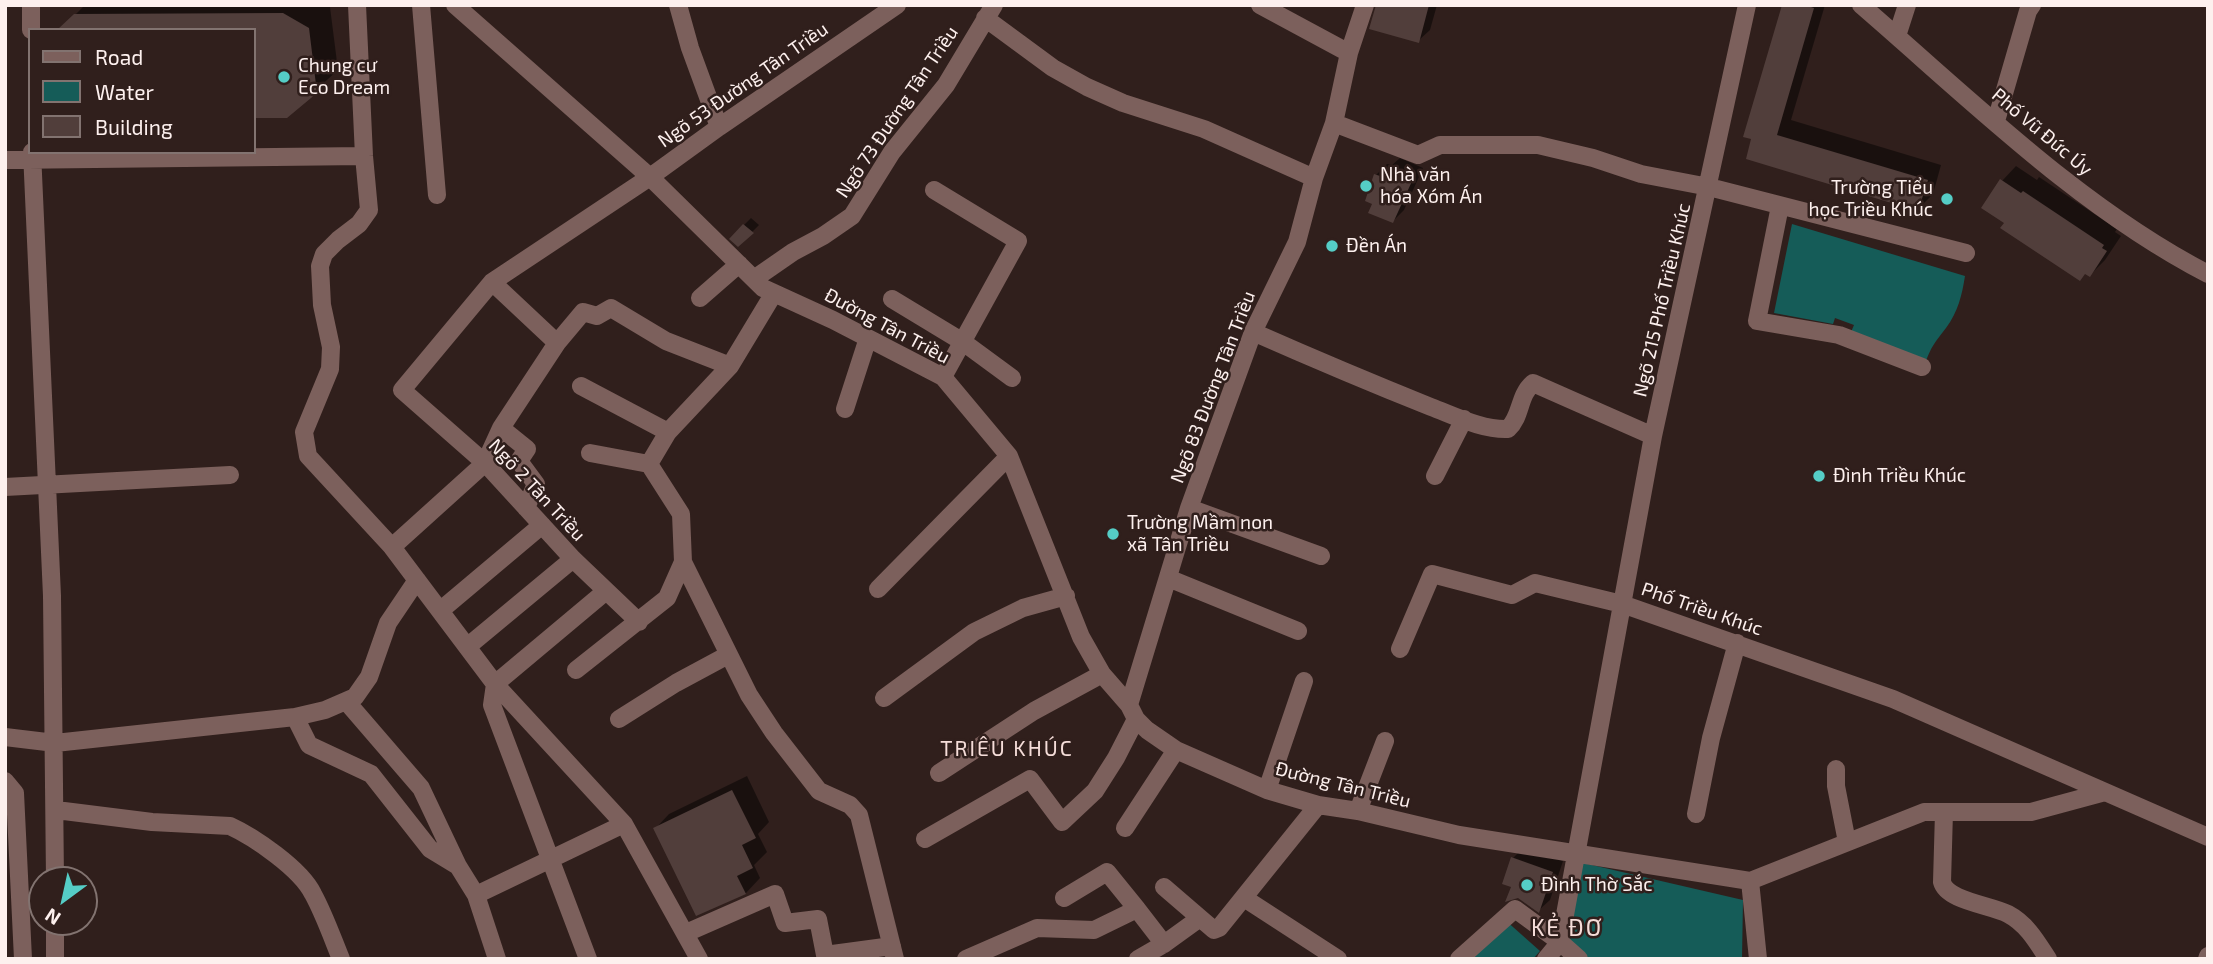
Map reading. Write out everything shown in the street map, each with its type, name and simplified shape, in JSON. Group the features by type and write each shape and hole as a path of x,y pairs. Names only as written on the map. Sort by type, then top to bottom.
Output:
{"street":[{"path":"31,5 31,28"},
{"path":"357,5 369,210 359,224 324,254 320,266 322,305 331,347 330,369 304,432 308,456 392,547 495,684 624,824 699,959"},
{"path":"421,5 437,195"},
{"name":"Đường Tân Triều","path":"455,5 650,177 763,288 943,377 1009,456 1081,637 1102,674 1147,730 1176,750 1267,790 1318,805 1358,811 1459,835 1750,881"},
{"path":"678,5 690,48 719,127"},
{"name":"Ngõ 53 Đường Tân Triều","path":"402,390 492,282 650,177 897,5"},
{"path":"1260,5 1349,53"},
{"name":"Ngõ 83 Đường Tân Triều","path":"925,839 1030,779 1062,822 1095,790 1116,758 1133,712 1189,508 1254,332 1297,242 1314,178 1334,123 1349,53 1365,5"},
{"name":"Ngõ 215 Phố Triều Khúc","path":"1622,604 1653,436 1709,187 1746,5"},
{"name":"Phố Vũ Đức Úy","path":"1861,5 2108,213 2168,253 2208,274"},
{"path":"1897,36 1907,5"},
{"path":"1996,121 2032,5"},
{"path":"990,12 1053,68 1087,87 1123,103 1204,129 1314,178"},
{"name":"Ngõ 73 Đường Tân Triều","path":"754,279 852,216 892,152 946,85 990,12"},
{"path":"1334,123 1419,155 1440,145 1538,145 1593,158 1641,174 1709,187 1966,253"},
{"path":"5,160 32,156 364,156"},
{"path":"32,156 52,596 55,866"},
{"path":"934,190 1018,241 943,377"},
{"path":"1780,206 1757,321 1839,335 1922,366"},
{"path":"700,298 739,264"},
{"path":"492,282 557,343"},
{"path":"649,464 668,432 730,366 774,293"},
{"path":"892,299 963,342 1012,378"},
{"path":"392,547 485,463 502,428 557,343 583,312 597,316 611,307 666,341 730,366"},
{"path":"1254,332 1358,378 1499,430 1508,429 1517,417 1521,398 1533,383 1653,436"},
{"path":"845,408 868,338"},
{"path":"581,386 668,432"},
{"name":"Ngõ 2 Tân Triều","path":"402,390 485,463 573,559 639,622"},
{"path":"1435,476 1465,419"},
{"path":"502,428 527,449 519,461 536,484 526,508"},
{"path":"590,453 649,464 681,514 683,562 749,695 812,784 822,794 856,809 893,952 825,955 818,919 785,923 775,894 686,933"},
{"path":"878,589 1009,456"},
{"path":"5,487 230,475"},
{"path":"1189,508 1321,556"},
{"path":"441,610 542,525"},
{"path":"467,647 573,559"},
{"path":"576,670 667,598 683,562"},
{"path":"1400,649 1432,573 1512,595 1535,583 1622,604"},
{"path":"1168,579 1298,631"},
{"path":"5,737 55,743 295,717 325,710 355,696 369,677 388,623 416,580"},
{"path":"588,959 492,705 495,684 606,591"},
{"path":"884,698 974,632 1023,608 1066,596"},
{"name":"Phố Triều Khúc","path":"1546,959 1560,942 1622,604 1893,699 2105,792"},
{"path":"1696,814 1712,738 1737,643"},
{"path":"619,719 676,683 728,655"},
{"path":"939,773 1034,711 1102,674"},
{"path":"1267,790 1304,681"},
{"path":"346,701 421,788 458,866 476,895 497,959"},
{"path":"295,717 309,745 371,774 430,849 458,866"},
{"path":"1358,811 1385,741"},
{"path":"1125,828 1176,750"},
{"path":"1836,769 1838,797 1847,842"},
{"path":"5,781 15,793 23,959"},
{"path":"1758,959 1750,881 1924,812 2031,812 2105,792 2208,837"},
{"path":"1164,887 1214,930 1244,898 1318,805"},
{"path":"55,810 152,821 230,825 284,862 312,891 341,959"},
{"path":"1944,812 1942,882 1945,890 1956,897 2009,915 2025,926 2048,959"},
{"path":"476,895 624,824"},
{"path":"1064,898 1107,872 1164,944"},
{"path":"1244,898 1338,959"},
{"path":"966,959 1037,928 1094,930 1137,909"},
{"path":"1459,959 1515,909 1560,942 1578,959"},
{"path":"1138,959 1200,918"},
{"path":"55,936 55,959"}],"water":[{"path":"1792,224 1965,276 1956,310 1926,361 1851,332 1854,325 1835,318 1833,324 1774,313"},
{"path":"1579,862 1743,900 1742,959 1576,959 1559,944"},
{"path":"1504,919 1540,951 1533,959 1470,959"}],"building":[{"path":"1376,5 1429,5 1419,43 1369,29"},
{"path":"1782,5 1805,5 1814,8 1777,135 1928,180 1918,211 1746,159 1751,139 1743,137"},
{"name":"Chung cư Eco Dream","path":"283,13 309,28 317,93 287,118 256,118 256,28 59,28 74,14"},
{"path":"1387,168 1413,179 1393,223 1368,213 1372,204 1365,201 1374,174 1383,177"},
{"path":"2000,179 2021,193 2023,191 2104,245 2102,248 2107,251 2090,277 2085,274 2080,281 2000,228 2004,223 1981,208"},
{"path":"743,224 754,233 738,247 729,239"},
{"path":"732,790 756,838 742,845 753,868 737,876 746,894 696,916 653,828"},
{"name":"Đình Thờ Sắc","path":"1511,857 1553,872 1539,913 1518,898 1505,902 1511,887 1502,884"}],"place":[{"name":"Chung cư Eco Dream","path":"284,77"},
{"name":"Nhà văn hóa Xóm Án","path":"1366,186"},
{"name":"Trường Tiểu học Triều Khúc","path":"1947,199"},
{"name":"Đền Án","path":"1332,246"},
{"name":"Đình Triều Khúc","path":"1819,476"},
{"name":"Trường Mầm non xã Tân Triều","path":"1113,534"},
{"name":"Đình Thờ Sắc","path":"1527,885"}],"district":[{"name":"TRIÊU KHÚC","path":"1007,749"},
{"name":"KẺ ĐƠ","path":"1567,928"}]}
